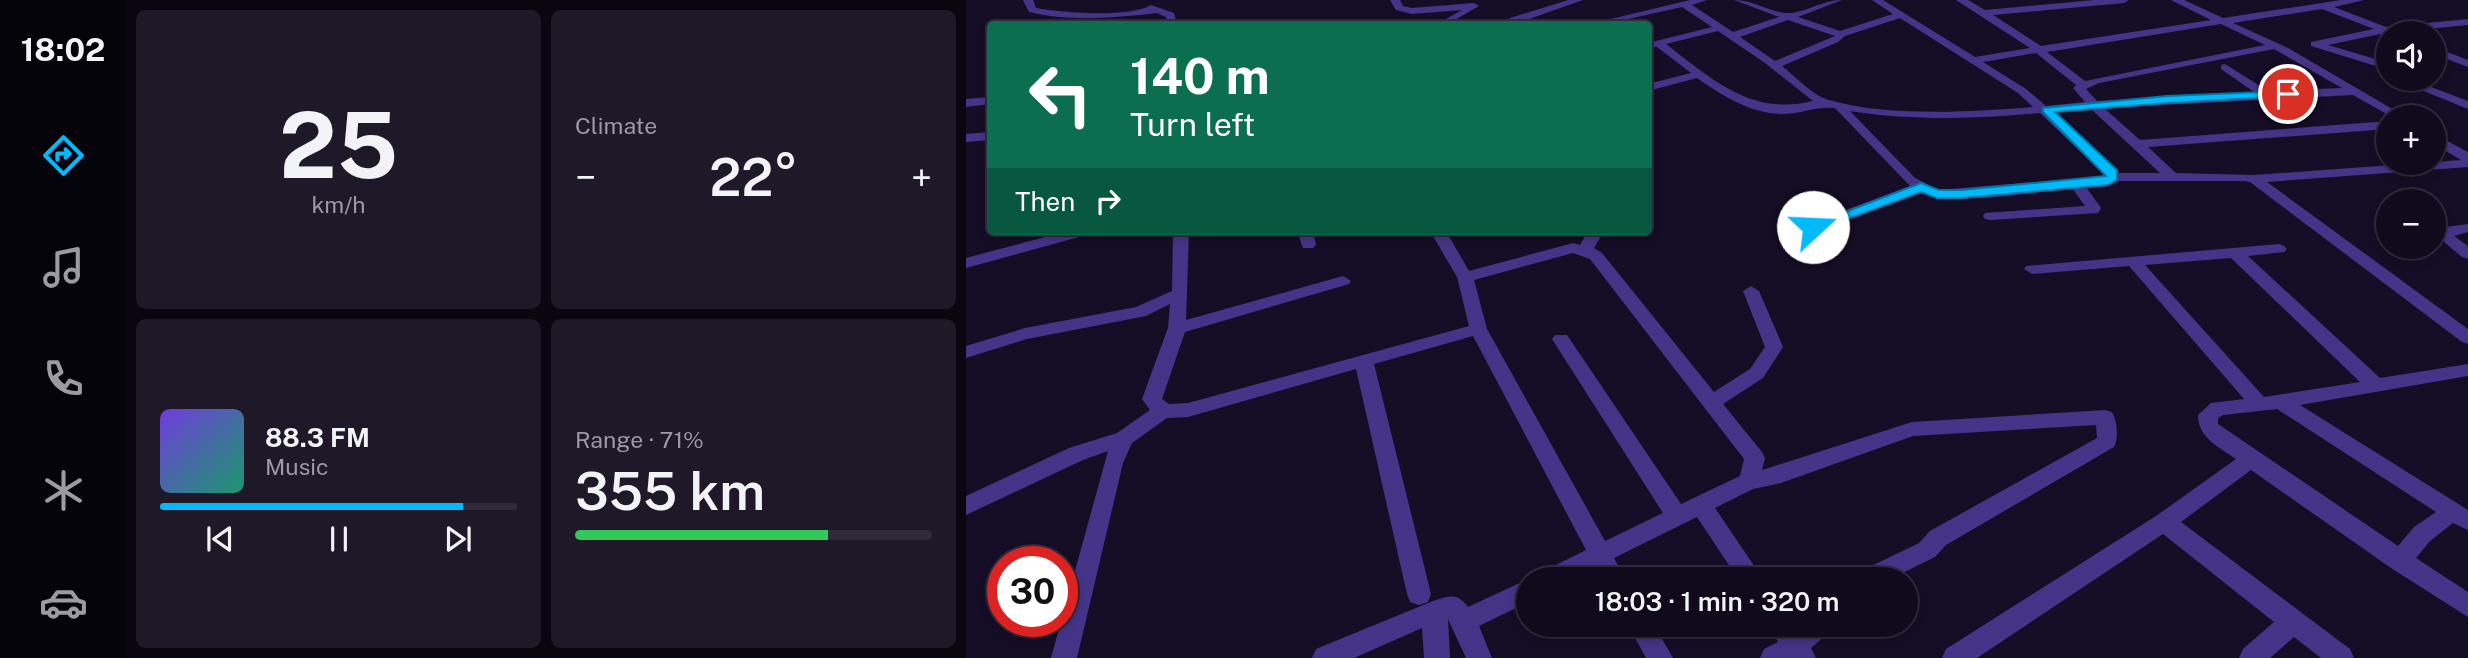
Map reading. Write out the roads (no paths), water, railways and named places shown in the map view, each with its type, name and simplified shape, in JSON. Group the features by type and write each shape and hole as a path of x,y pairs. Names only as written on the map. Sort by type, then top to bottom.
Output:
{"street":[{"path":"1028,0 1032,10 1051,13 1122,14 1160,10"},
{"path":"1147,0 1146,5 1149,8 1171,15 1172,21"},
{"path":"1395,0 1399,8 1412,11 1477,3"},
{"path":"1512,21 1578,0"},
{"path":"1608,21 1702,0"},
{"path":"1732,36 1837,0"},
{"path":"1877,0 1974,60 2046,110 2112,172 2113,177"},
{"path":"1961,0 2040,49 2083,85"},
{"path":"1985,13 2124,0"},
{"path":"2176,0 2280,48 2380,105"},
{"path":"1974,60 2359,0"},
{"path":"1745,1 1840,34"},
{"path":"1447,21 1477,3"},
{"path":"1684,4 1774,65 1823,103 1840,107 1907,114 1992,114 2167,99 2356,91"},
{"path":"2323,5 2376,27"},
{"path":"1774,65 1834,40 1840,34 1901,15"},
{"path":"2446,25 2468,22"},
{"path":"1653,44 1720,28"},
{"path":"2083,85 2280,48 2376,34"},
{"path":"1653,44 1748,103 1789,110 1823,103"},
{"path":"2316,44 2376,65"},
{"path":"2446,54 2464,60"},
{"path":"2446,61 2464,60"},
{"path":"2225,67 2266,95"},
{"path":"1652,87 1700,74"},
{"path":"2083,85 2080,92 2174,178"},
{"path":"2431,91 2468,105"},
{"path":"2449,98 2468,96"},
{"path":"966,103 987,101"},
{"path":"1840,107 1910,181 1937,194 2108,181 2113,177 2254,179 2468,161"},
{"path":"2136,144 2376,126"},
{"path":"966,138 987,135"},
{"path":"2446,146 2468,161"},
{"path":"2254,179 2468,338"},
{"path":"1990,216 2093,210 2076,184"},
{"path":"1813,227 1921,187"},
{"path":"2468,228 2451,230 2445,236 2468,254"},
{"path":"966,263 1070,235"},
{"path":"1163,411 1152,399 1177,328 1181,235"},
{"path":"1440,235 1465,278 1478,329 1606,567"},
{"path":"1585,250 1594,235"},
{"path":"1465,278 1573,248 1597,256 1755,458 1749,481"},
{"path":"2032,269 2279,249"},
{"path":"2234,253 2375,385"},
{"path":"2133,261 2258,402"},
{"path":"1177,328 1343,281"},
{"path":"1711,402 1759,373 1770,360 1774,347 1751,291"},
{"path":"966,352 1025,334 1140,312 1180,293"},
{"path":"966,506 1076,454 1124,438 1163,411 1188,410 1478,329"},
{"path":"1561,339 1676,516"},
{"path":"1364,362 1426,603 1437,658"},
{"path":"2468,370 2280,402 2258,402 2218,408 2208,415 2208,425 2214,434 2468,606"},
{"path":"2280,402 2460,517"},
{"path":"1576,567 1749,481 1773,477 1912,429 2105,416 2107,442 1938,538 1927,550 1892,567"},
{"path":"1064,658 1113,463 1124,438"},
{"path":"1955,658 2164,522 2250,460"},
{"path":"1702,504 1743,567"},
{"path":"2399,561 2423,534 2460,517"},
{"path":"2164,522 2341,658"},
{"path":"1464,621 1516,596"},
{"path":"1325,658 1426,603 1453,606 1464,621 1479,658"},
{"path":"2252,658 2293,621"},
{"path":"1647,637 1660,658"},
{"path":"1785,637 1791,654 1807,637"}]}
